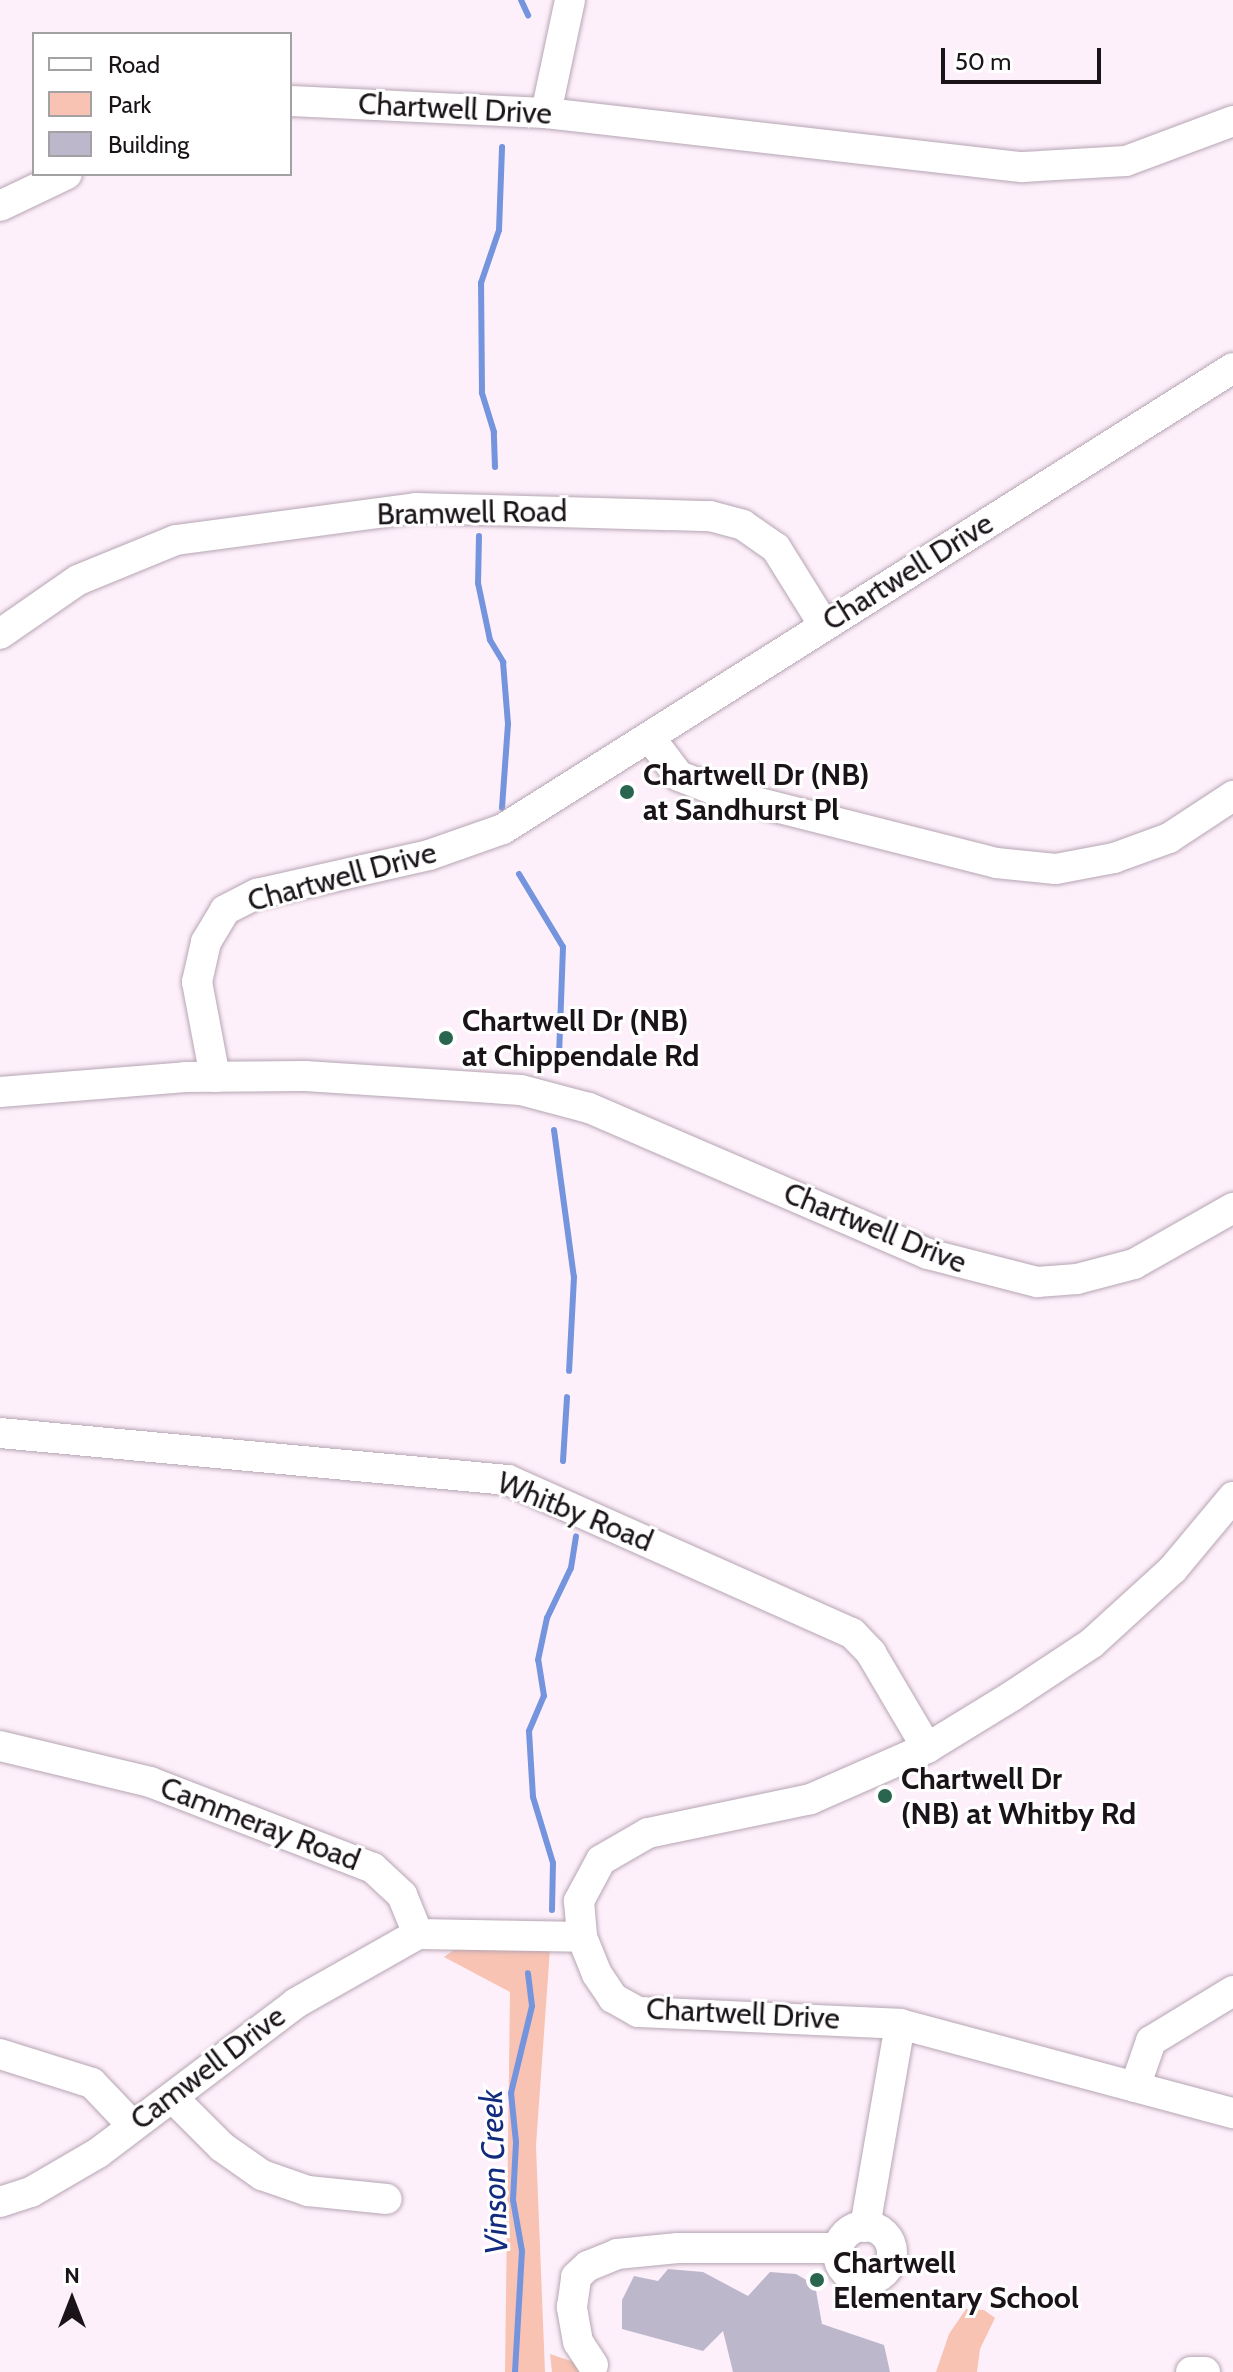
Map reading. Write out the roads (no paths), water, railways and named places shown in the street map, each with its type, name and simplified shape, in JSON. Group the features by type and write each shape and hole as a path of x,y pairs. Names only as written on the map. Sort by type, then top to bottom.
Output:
{"street":[{"path":"546,113 570,0"},
{"name":"Chartwell Drive","path":"292,101 546,113 1023,167 1126,161 1233,121"},
{"path":"0,206 63,176"},
{"name":"Chartwell Drive","path":"1233,368 824,625 651,739 503,829 429,855 257,894 225,910 206,942 197,982 215,1077 408,1079 521,1090 589,1108 928,1254 1037,1282 1077,1279 1134,1264 1208,1227 1233,1208"},
{"name":"Bramwell Road","path":"0,634 78,580 176,540 416,508 664,514 743,525 776,548 824,625"},
{"path":"651,739 679,776 728,795 996,863 1056,869 1114,858 1169,838 1233,796"},
{"path":"0,1092 215,1077"},
{"name":"Whitby Road","path":"0,1433 508,1480 852,1633 871,1653 927,1748"},
{"name":"Chartwell Drive","path":"1233,1497 1173,1569 1092,1643 927,1748 811,1799 648,1833 601,1860 579,1901 582,1937 613,1998 638,2012 900,2024 1233,2113"},
{"name":"Cammeray Road","path":"0,1746 150,1782 373,1868 402,1895 418,1934"},
{"path":"418,1934 582,1937"},
{"name":"Camwell Drive","path":"0,2202 65,2174 132,2125 175,2100 296,2003 418,1934"},
{"path":"1135,2087 1151,2041 1233,1991"},
{"path":"865,2227 900,2024"},
{"path":"0,2054 92,2083 132,2125"},
{"path":"175,2100 222,2147 262,2175 308,2191 387,2199"},
{"path":"865,2227 881,2232 891,2246 890,2263 879,2276 862,2280 846,2272 839,2248 848,2233 865,2227"},
{"path":"593,2365 578,2342 572,2307 576,2277 588,2266 617,2254 678,2248 839,2248"},
{"path":"1191,2372 1205,2372"}],"waterway":[{"name":"Vinson Creek","path":"521,0 528,15"},
{"name":"Vinson Creek","path":"495,467 494,432 482,393 481,283 499,230 502,147"},
{"name":"Vinson Creek","path":"479,536 478,583 490,640 503,662 508,724 502,808"},
{"name":"Vinson Creek","path":"519,874 563,947 559,1057"},
{"name":"Vinson Creek","path":"554,1130 574,1277 569,1371"},
{"name":"Vinson Creek","path":"563,1461 567,1397"},
{"name":"Vinson Creek","path":"552,1910 553,1863 533,1797 529,1731 544,1696 538,1660 547,1618 571,1568 576,1536"},
{"name":"Vinson Creek","path":"515,2372 522,2251 513,2200 516,2142 511,2093 532,2006 528,1973"}],"place":[{"name":"Chartwell Dr (NB) at Sandhurst Pl","path":"627,792"},
{"name":"Chartwell Dr (NB) at Chippendale Rd","path":"446,1038"},
{"name":"Chartwell Dr (NB) at Whitby Rd","path":"885,1796"},
{"name":"Chartwell Elementary School","path":"817,2280"}]}
